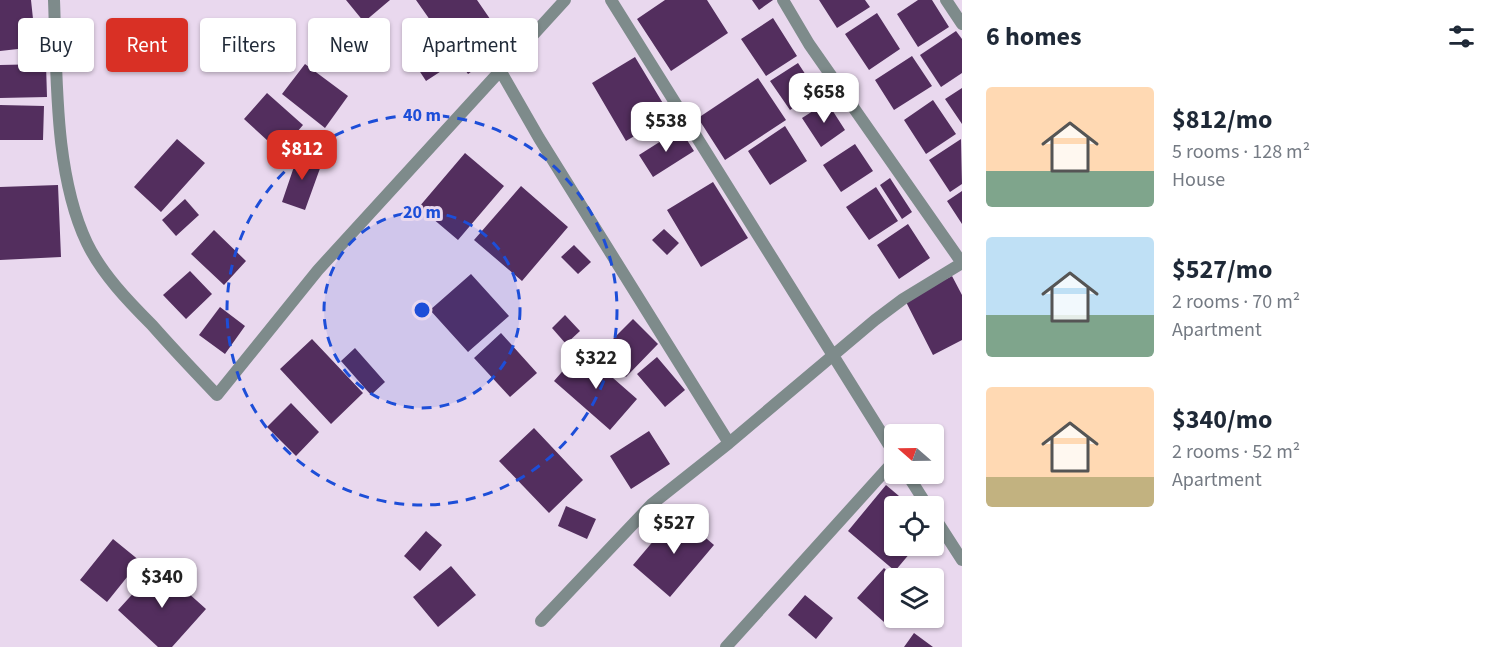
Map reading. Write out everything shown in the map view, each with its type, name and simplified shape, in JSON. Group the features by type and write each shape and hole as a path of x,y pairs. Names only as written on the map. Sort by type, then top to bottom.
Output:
{"street":[{"path":"54,0 61,143 74,204 87,244 131,304 217,395 318,270 498,72"},
{"path":"538,29 565,0"},
{"path":"611,0 884,437"},
{"path":"541,621 652,504 903,299 962,263 809,44 783,0"},
{"path":"946,0 962,24"},
{"path":"501,72 539,138 729,443"},
{"path":"726,647 884,472"},
{"path":"944,532 962,560"}],"building":[{"path":"0,0 31,0 33,18 18,18 18,49 0,51"},
{"path":"346,0 390,0 369,18 361,18"},
{"path":"416,0 477,0 489,18 429,18"},
{"path":"665,0 707,0 728,33 671,71 637,19"},
{"path":"752,0 773,0 759,10"},
{"path":"819,0 865,0 870,7 837,28"},
{"path":"918,0 932,0 949,27 918,47 897,14"},
{"path":"877,13 900,49 869,70 845,34"},
{"path":"773,18 797,56 766,76 741,39"},
{"path":"956,31 962,39 962,73 941,87 920,55"},
{"path":"912,56 932,86 894,110 875,80"},
{"path":"635,57 670,115 626,141 592,83"},
{"path":"798,63 817,92 790,110 770,81"},
{"path":"305,64 308,66 308,72 316,72 348,96 325,128 282,94"},
{"path":"0,65 18,65 18,72 46,72 47,97 0,98"},
{"path":"420,72 440,72 426,81"},
{"path":"758,78 786,120 725,160 698,118"},
{"path":"962,88 962,124 945,99"},
{"path":"267,93 303,125 280,152 244,119"},
{"path":"933,100 956,134 926,154 904,120"},
{"path":"827,102 845,130 821,147 802,118"},
{"path":"0,105 44,106 43,140 0,140"},
{"path":"785,126 807,161 770,185 748,151"},
{"path":"680,129 694,151 653,177 639,155"},
{"path":"177,139 205,163 161,212 134,187"},
{"path":"961,139 962,184 950,192 929,160"},
{"path":"855,144 873,171 841,192 823,165"},
{"path":"299,152 323,160 305,210 282,202"},
{"path":"465,153 504,186 458,240 419,207"},
{"path":"890,178 912,212 902,219 880,185"},
{"path":"713,182 748,238 701,267 667,210"},
{"path":"58,185 61,257 0,260 0,187"},
{"path":"521,186 568,227 522,281 474,240"},
{"path":"876,187 898,221 869,240 846,207"},
{"path":"962,191 962,224 947,201"},
{"path":"185,199 199,215 176,236 162,220"},
{"path":"908,224 930,258 899,279 877,245"},
{"path":"664,229 679,243 667,255 652,240"},
{"path":"214,230 246,261 224,285 191,254"},
{"path":"574,245 591,262 578,274 561,257"},
{"path":"190,271 212,294 186,319 163,295"},
{"path":"471,274 509,316 468,352 430,310"},
{"path":"952,276 962,295 962,340 933,355 905,300"},
{"path":"220,307 245,326 225,354 199,335"},
{"path":"565,315 580,331 566,344 552,328"},
{"path":"633,319 658,344 626,377 601,351"},
{"path":"501,333 537,373 510,397 474,358"},
{"path":"312,339 363,393 331,424 280,369"},
{"path":"355,348 385,382 371,395 341,361"},
{"path":"581,350 637,399 610,430 554,381"},
{"path":"657,357 685,390 665,407 637,374"},
{"path":"291,403 319,432 296,456 267,427"},
{"path":"534,428 583,480 549,513 499,461"},
{"path":"649,431 670,464 631,489 610,456"},
{"path":"886,485 899,496 884,496 884,556 908,556 898,568 891,568 848,531"},
{"path":"566,506 596,519 587,539 558,526"},
{"path":"677,513 714,545 670,597 633,565"},
{"path":"426,531 442,545 420,571 404,556"},
{"path":"113,539 140,561 107,602 80,580"},
{"path":"158,566 206,609 172,647 158,647 118,610"},
{"path":"451,566 476,595 438,627 413,597"},
{"path":"884,568 884,622 857,598"},
{"path":"805,595 833,618 816,639 788,615"},
{"path":"914,633 933,647 904,647"}]}
